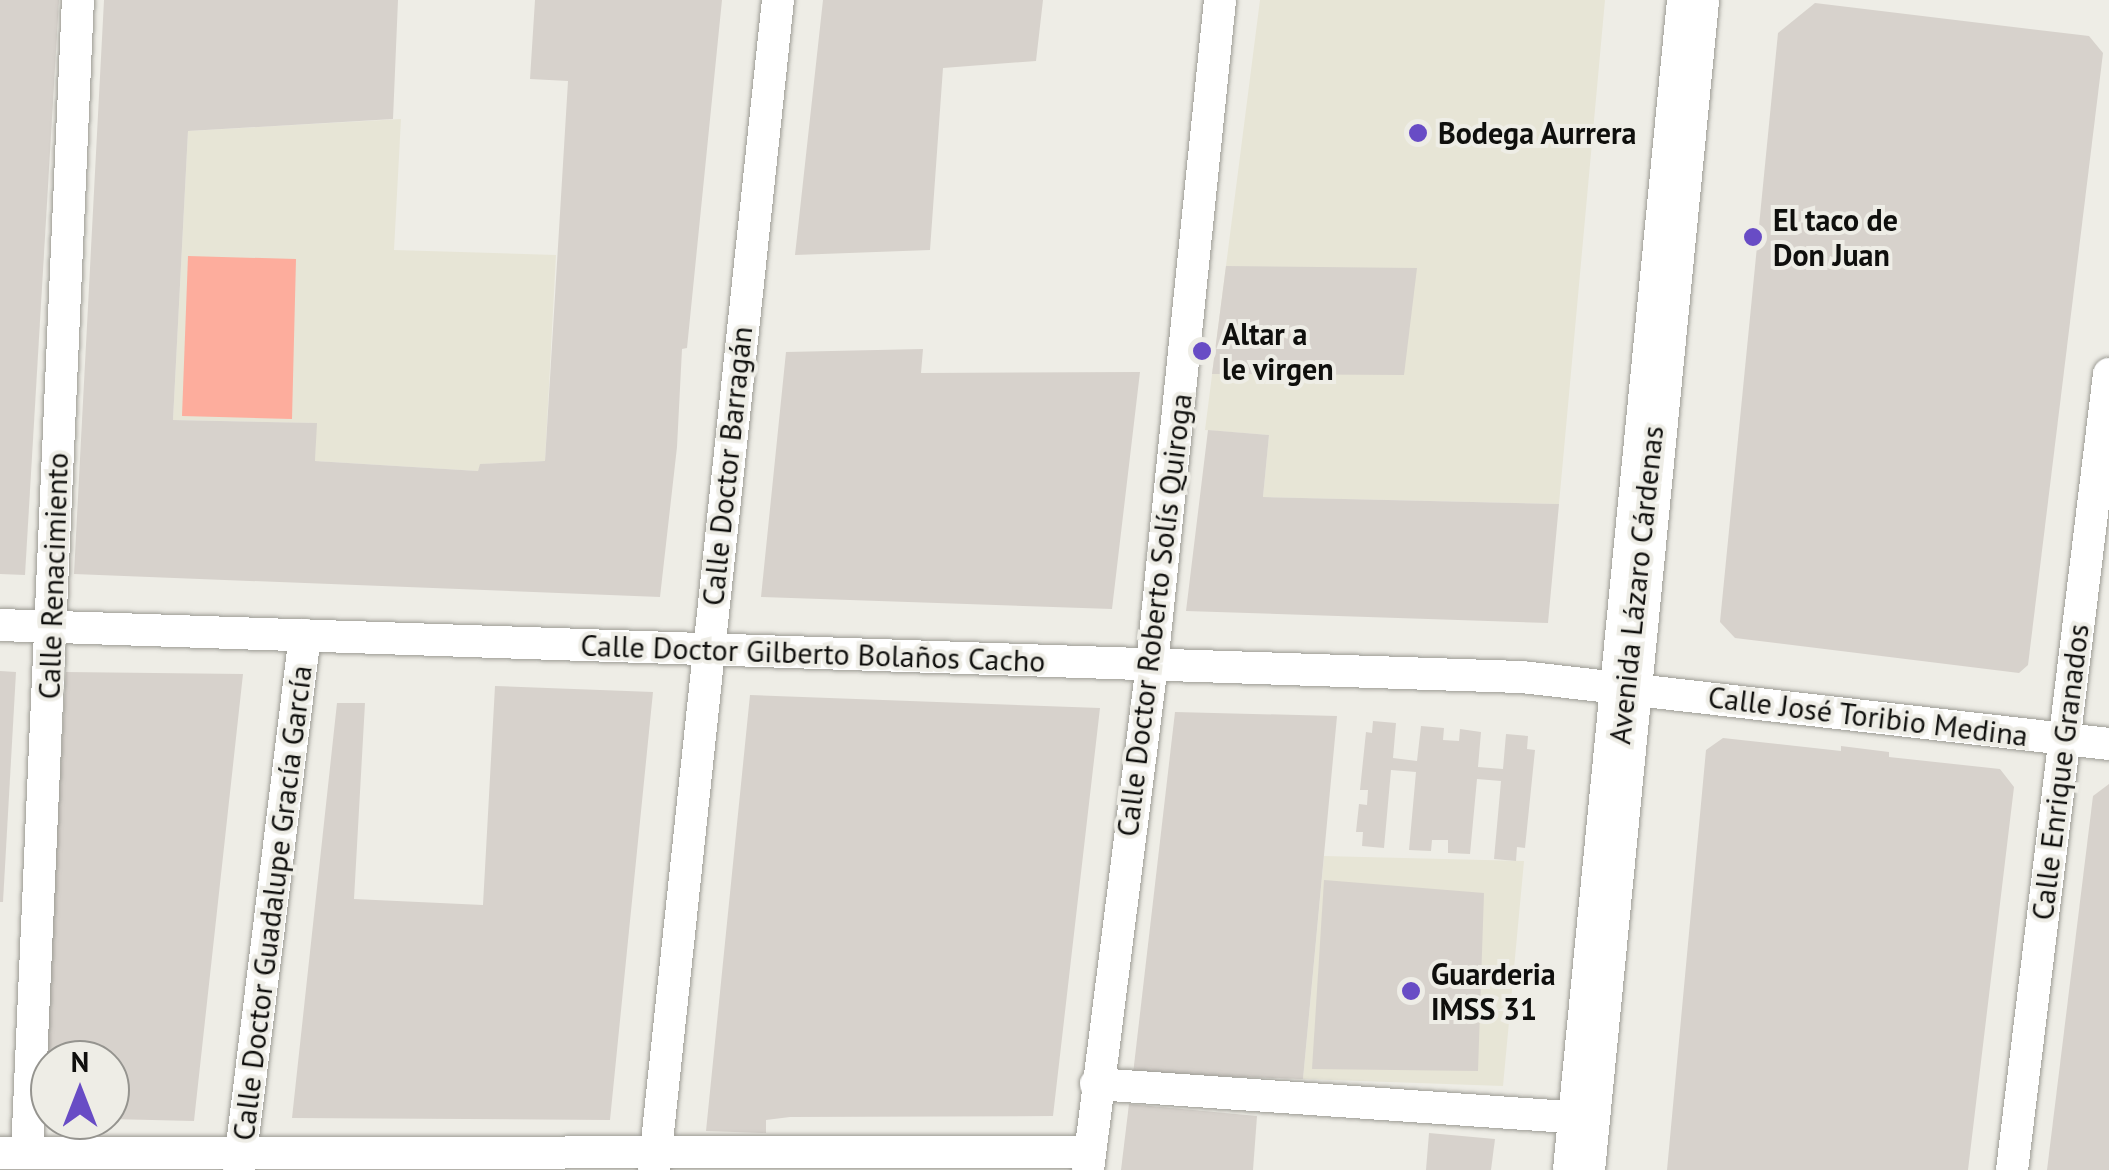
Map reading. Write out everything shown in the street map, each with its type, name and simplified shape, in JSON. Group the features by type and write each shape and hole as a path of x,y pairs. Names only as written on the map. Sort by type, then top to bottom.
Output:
{"main road":[{"name":"Avenida Lázaro Cárdenas","path":"1580,1170 1693,0"}],"street":[{"name":"Calle Renacimiento","path":"14,1153 52,626 78,0"},
{"name":"Calle Doctor Barragán","path":"655,1162 778,0"},
{"name":"Calle Doctor Roberto Solís Quiroga","path":"1089,1161 1152,665 1220,0"},
{"name":"Calle Enrique Granados","path":"2012,1170 2109,374"},
{"name":"Calle Doctor Gilberto Bolaños Cacho","path":"0,625 1522,677 1626,688"},
{"name":"Calle Doctor Guadalupe Gracía García","path":"240,1161 305,635"},
{"name":"Calle José Toribio Medina","path":"1626,688 2109,744"},
{"path":"1096,1084 1584,1118"},
{"path":"14,1153 240,1161 1089,1161"}],"shaded area":[{"path":"1260,0 1605,0 1559,504 1263,497 1269,435 1205,430"},
{"path":"401,119 394,250 556,255 545,461 481,464 478,471 315,461 316,423 173,420 188,131"},
{"path":"188,256 296,259 292,419 182,416"},
{"name":"Guarderia IMSS 31","path":"1324,856 1524,861 1503,1086 1303,1079"}],"building":[{"path":"0,0 59,0 25,575 0,574"},
{"path":"104,0 398,0 393,119 188,131 173,420 317,423 315,461 478,471 480,464 545,461 568,81 530,79 535,0 722,0 687,348 682,349 677,447 660,597 74,574"},
{"path":"823,0 1043,0 1036,61 943,68 930,250 795,255"},
{"path":"1815,3 2089,36 2103,53 2028,665 2019,673 1735,638 1720,622 1778,33"},
{"path":"1226,266 1417,268 1404,375 1212,374"},
{"path":"923,349 921,373 1140,372 1112,609 761,597 786,352"},
{"path":"1208,430 1269,435 1263,497 1559,504 1548,623 1186,611"},
{"path":"0,671 16,672 3,902 0,902"},
{"path":"66,672 243,674 194,1121 130,1119 130,1040 45,1040"},
{"path":"495,686 653,692 610,1120 292,1118 337,703 365,703 354,899 483,905"},
{"path":"750,695 1100,708 1053,1116 790,1117 766,1120 766,1133 706,1131"},
{"path":"1175,712 1337,716 1303,1079 1133,1074"},
{"path":"1373,721 1396,723 1393,758 1417,761 1421,726 1444,728 1443,740 1459,741 1460,729 1481,732 1478,767 1503,769 1506,734 1528,736 1527,749 1535,750 1525,848 1517,847 1516,861 1494,859 1501,781 1477,779 1470,854 1448,853 1448,840 1432,840 1431,851 1409,850 1416,772 1391,770 1384,848 1362,846 1363,832 1356,832 1359,804 1367,805 1368,790 1360,790 1366,732 1372,733"},
{"path":"1723,738 1841,751 1841,746 1889,752 1889,757 2000,769 2014,787 1968,1170 1667,1170 1706,750"},
{"path":"2109,784 2109,1170 2047,1170 2093,796"},
{"name":"Guarderia IMSS 31","path":"1324,880 1484,893 1478,1071 1312,1069"},
{"path":"1129,1104 1257,1116 1253,1170 1121,1170"},
{"path":"1429,1133 1495,1139 1491,1170 1426,1170"}],"place":[{"name":"Bodega Aurrera","path":"1418,133"},
{"name":"El taco de Don Juan","path":"1753,237"},
{"name":"Altar a le virgen","path":"1202,351"},
{"name":"Guarderia IMSS 31","path":"1411,991"}]}
